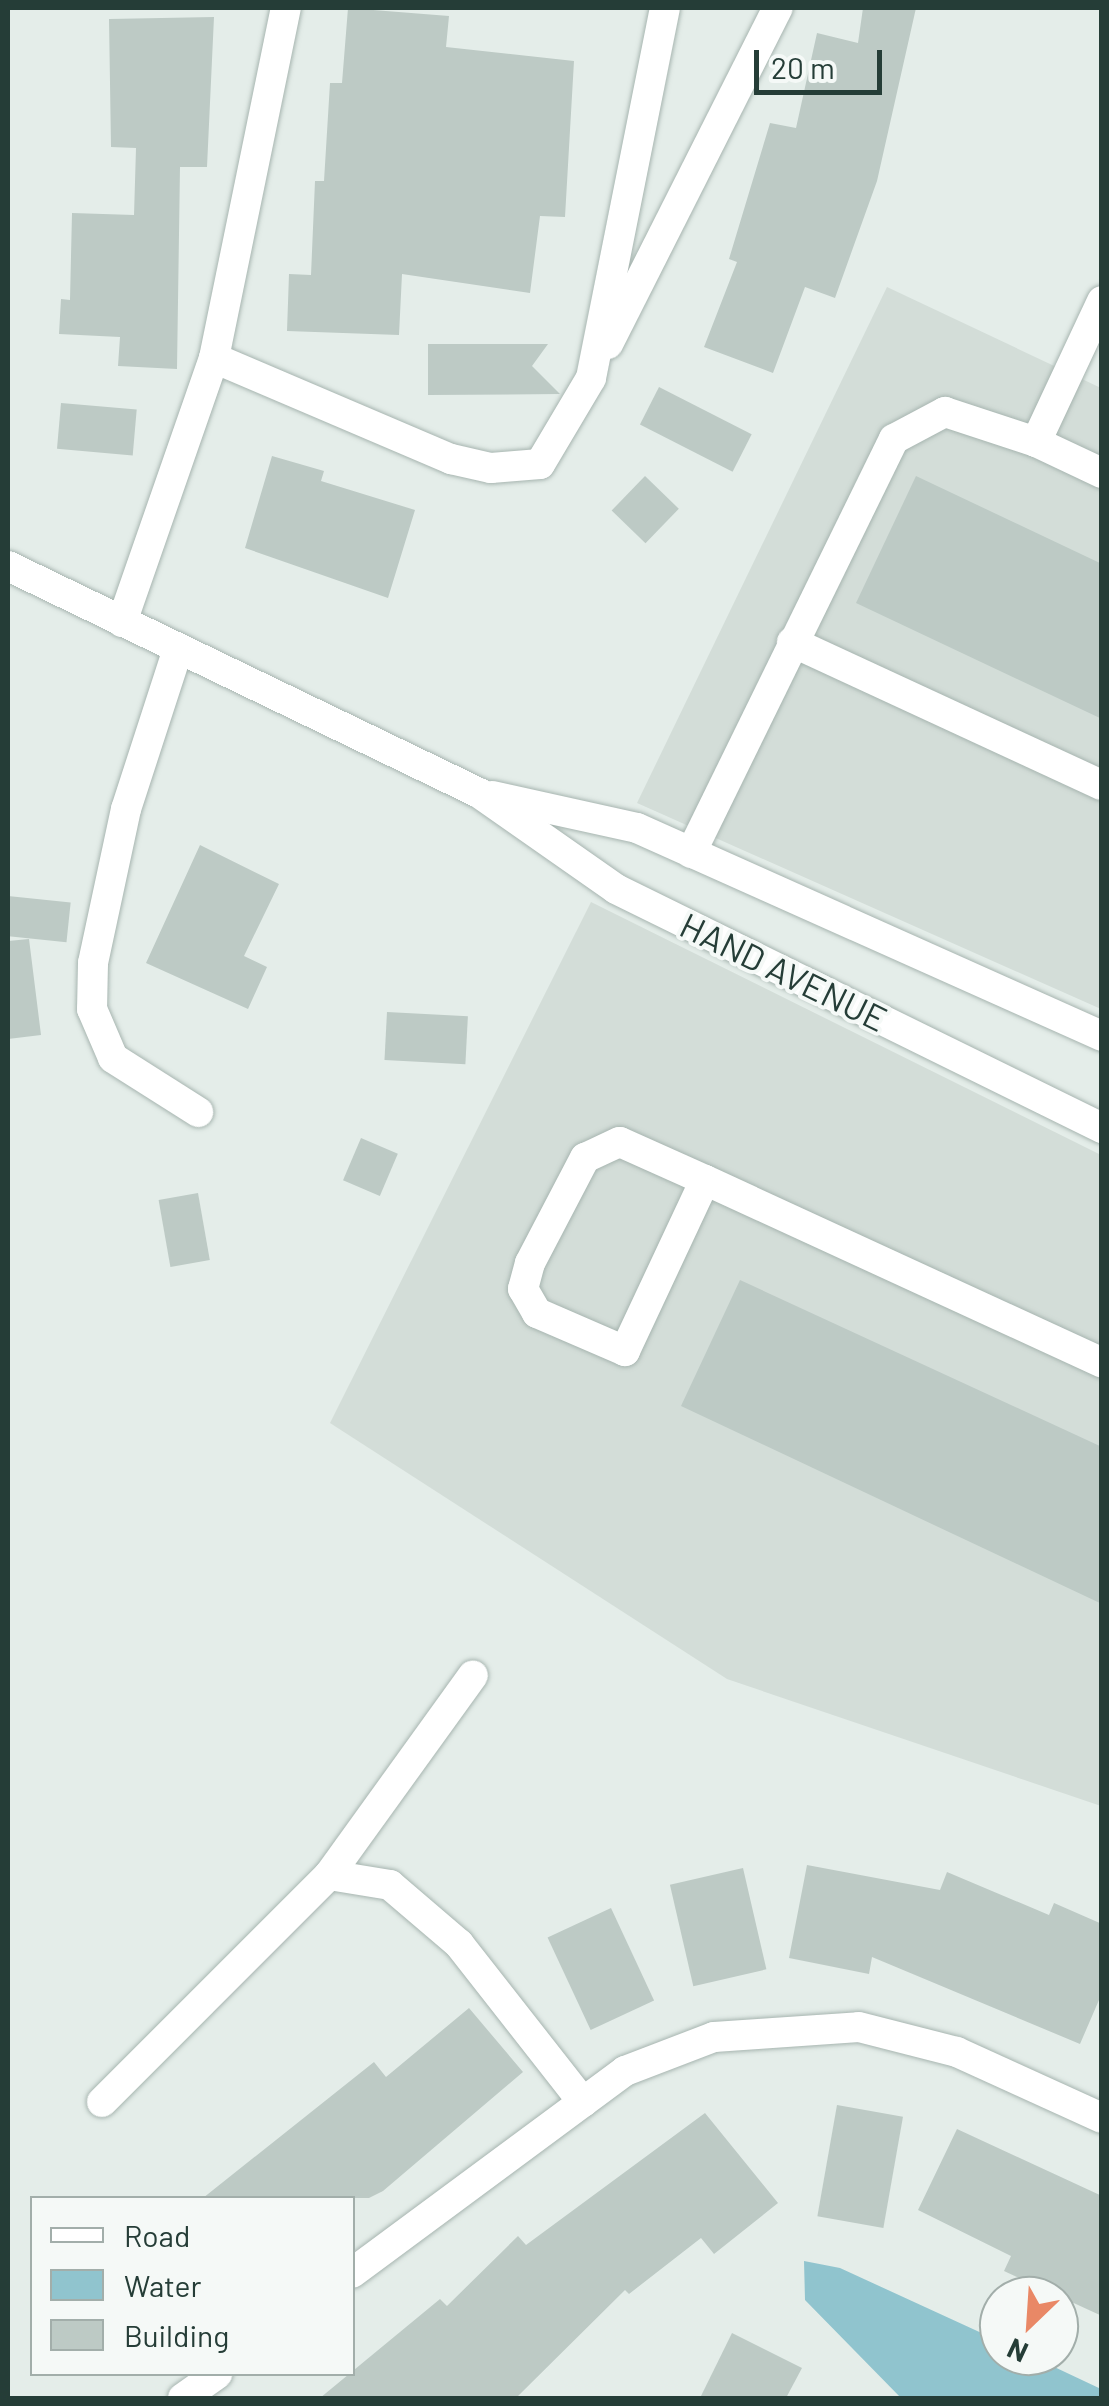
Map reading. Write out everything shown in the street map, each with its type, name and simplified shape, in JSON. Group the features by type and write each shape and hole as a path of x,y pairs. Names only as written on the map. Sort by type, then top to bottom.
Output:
{"street":[{"path":"122,622 214,358 286,8"},
{"path":"591,378 665,8"},
{"path":"214,358 451,460 491,468 540,464 591,378 778,8"},
{"path":"1036,442 1102,301"},
{"path":"692,853 894,439 945,412 1036,442 1102,473"},
{"name":"HAND AVENUE","path":"8,566 478,793 616,888 1102,1128"},
{"path":"792,642 1102,785"},
{"path":"178,649 126,809 93,963 92,1009 113,1058 198,1112"},
{"name":"HAND AVENUE","path":"478,793 637,828 1102,1036"},
{"path":"706,1180 624,1351 537,1312 523,1290 530,1263 598,1148 620,1142 706,1180 1102,1363"},
{"path":"102,2102 317,1885 473,1674"},
{"path":"317,1885 390,1885 459,1944 582,2102"},
{"path":"355,2271 625,2071 714,2036 860,2027 957,2052 1102,2118"},
{"path":"183,2398 214,2376"}],"shaded area":[{"path":"887,287 1101,388 1101,1009 637,803"},
{"path":"591,902 1101,1155 1101,1806 727,1679 330,1423"}],"water":[{"path":"804,2261 840,2268 979,2332 979,2376 1073,2376 1101,2389 1101,2398 901,2398 805,2300"}],"building":[{"path":"348,8 449,16 446,47 574,61 565,217 540,216 530,293 402,274 399,335 287,331 289,274 311,275 315,181 324,181 330,83 342,83"},
{"path":"863,8 916,8 877,181 835,298 805,287 773,373 704,347 737,262 729,259 770,123 796,128 817,33 858,43"},
{"path":"214,17 207,167 180,167 177,369 118,366 120,337 59,334 61,299 70,300 72,213 134,215 136,148 111,147 109,19"},
{"path":"428,344 548,344 532,366 560,394 428,395"},
{"path":"659,387 752,434 733,472 640,424"},
{"path":"61,403 137,410 133,455 57,449"},
{"path":"272,456 324,471 321,481 415,510 388,598 245,548"},
{"path":"645,476 679,509 645,543 612,511"},
{"path":"916,476 1102,564 1102,719 856,603"},
{"path":"200,845 279,884 244,956 267,967 248,1009 146,963"},
{"path":"8,896 71,903 66,942 8,936"},
{"path":"29,939 41,1035 8,1039 8,941"},
{"path":"387,1012 468,1016 465,1064 384,1060"},
{"path":"361,1138 398,1154 380,1196 343,1180"},
{"path":"198,1193 210,1260 170,1267 159,1200"},
{"path":"740,1280 1102,1447 1102,1604 681,1406"},
{"path":"807,1865 940,1890 947,1872 1049,1915 1054,1903 1102,1924 1102,1993 1080,2044 872,1957 869,1974 789,1958"},
{"path":"743,1868 766,1969 693,1986 670,1885"},
{"path":"611,1908 654,2000 591,2030 548,1938"},
{"path":"469,2008 523,2072 383,2191 369,2198 206,2196 374,2062 386,2077"},
{"path":"837,2105 903,2117 883,2228 817,2216"},
{"path":"705,2113 778,2203 714,2254 701,2238 629,2294 625,2290 516,2398 320,2398 347,2376 355,2376 355,2369 440,2299 447,2306 518,2236 526,2245"},
{"path":"957,2129 1102,2196 1102,2316 1079,2305 1079,2276 1015,2276 1004,2271 1011,2256 918,2210"},
{"path":"732,2333 802,2368 786,2398 700,2398"}]}
